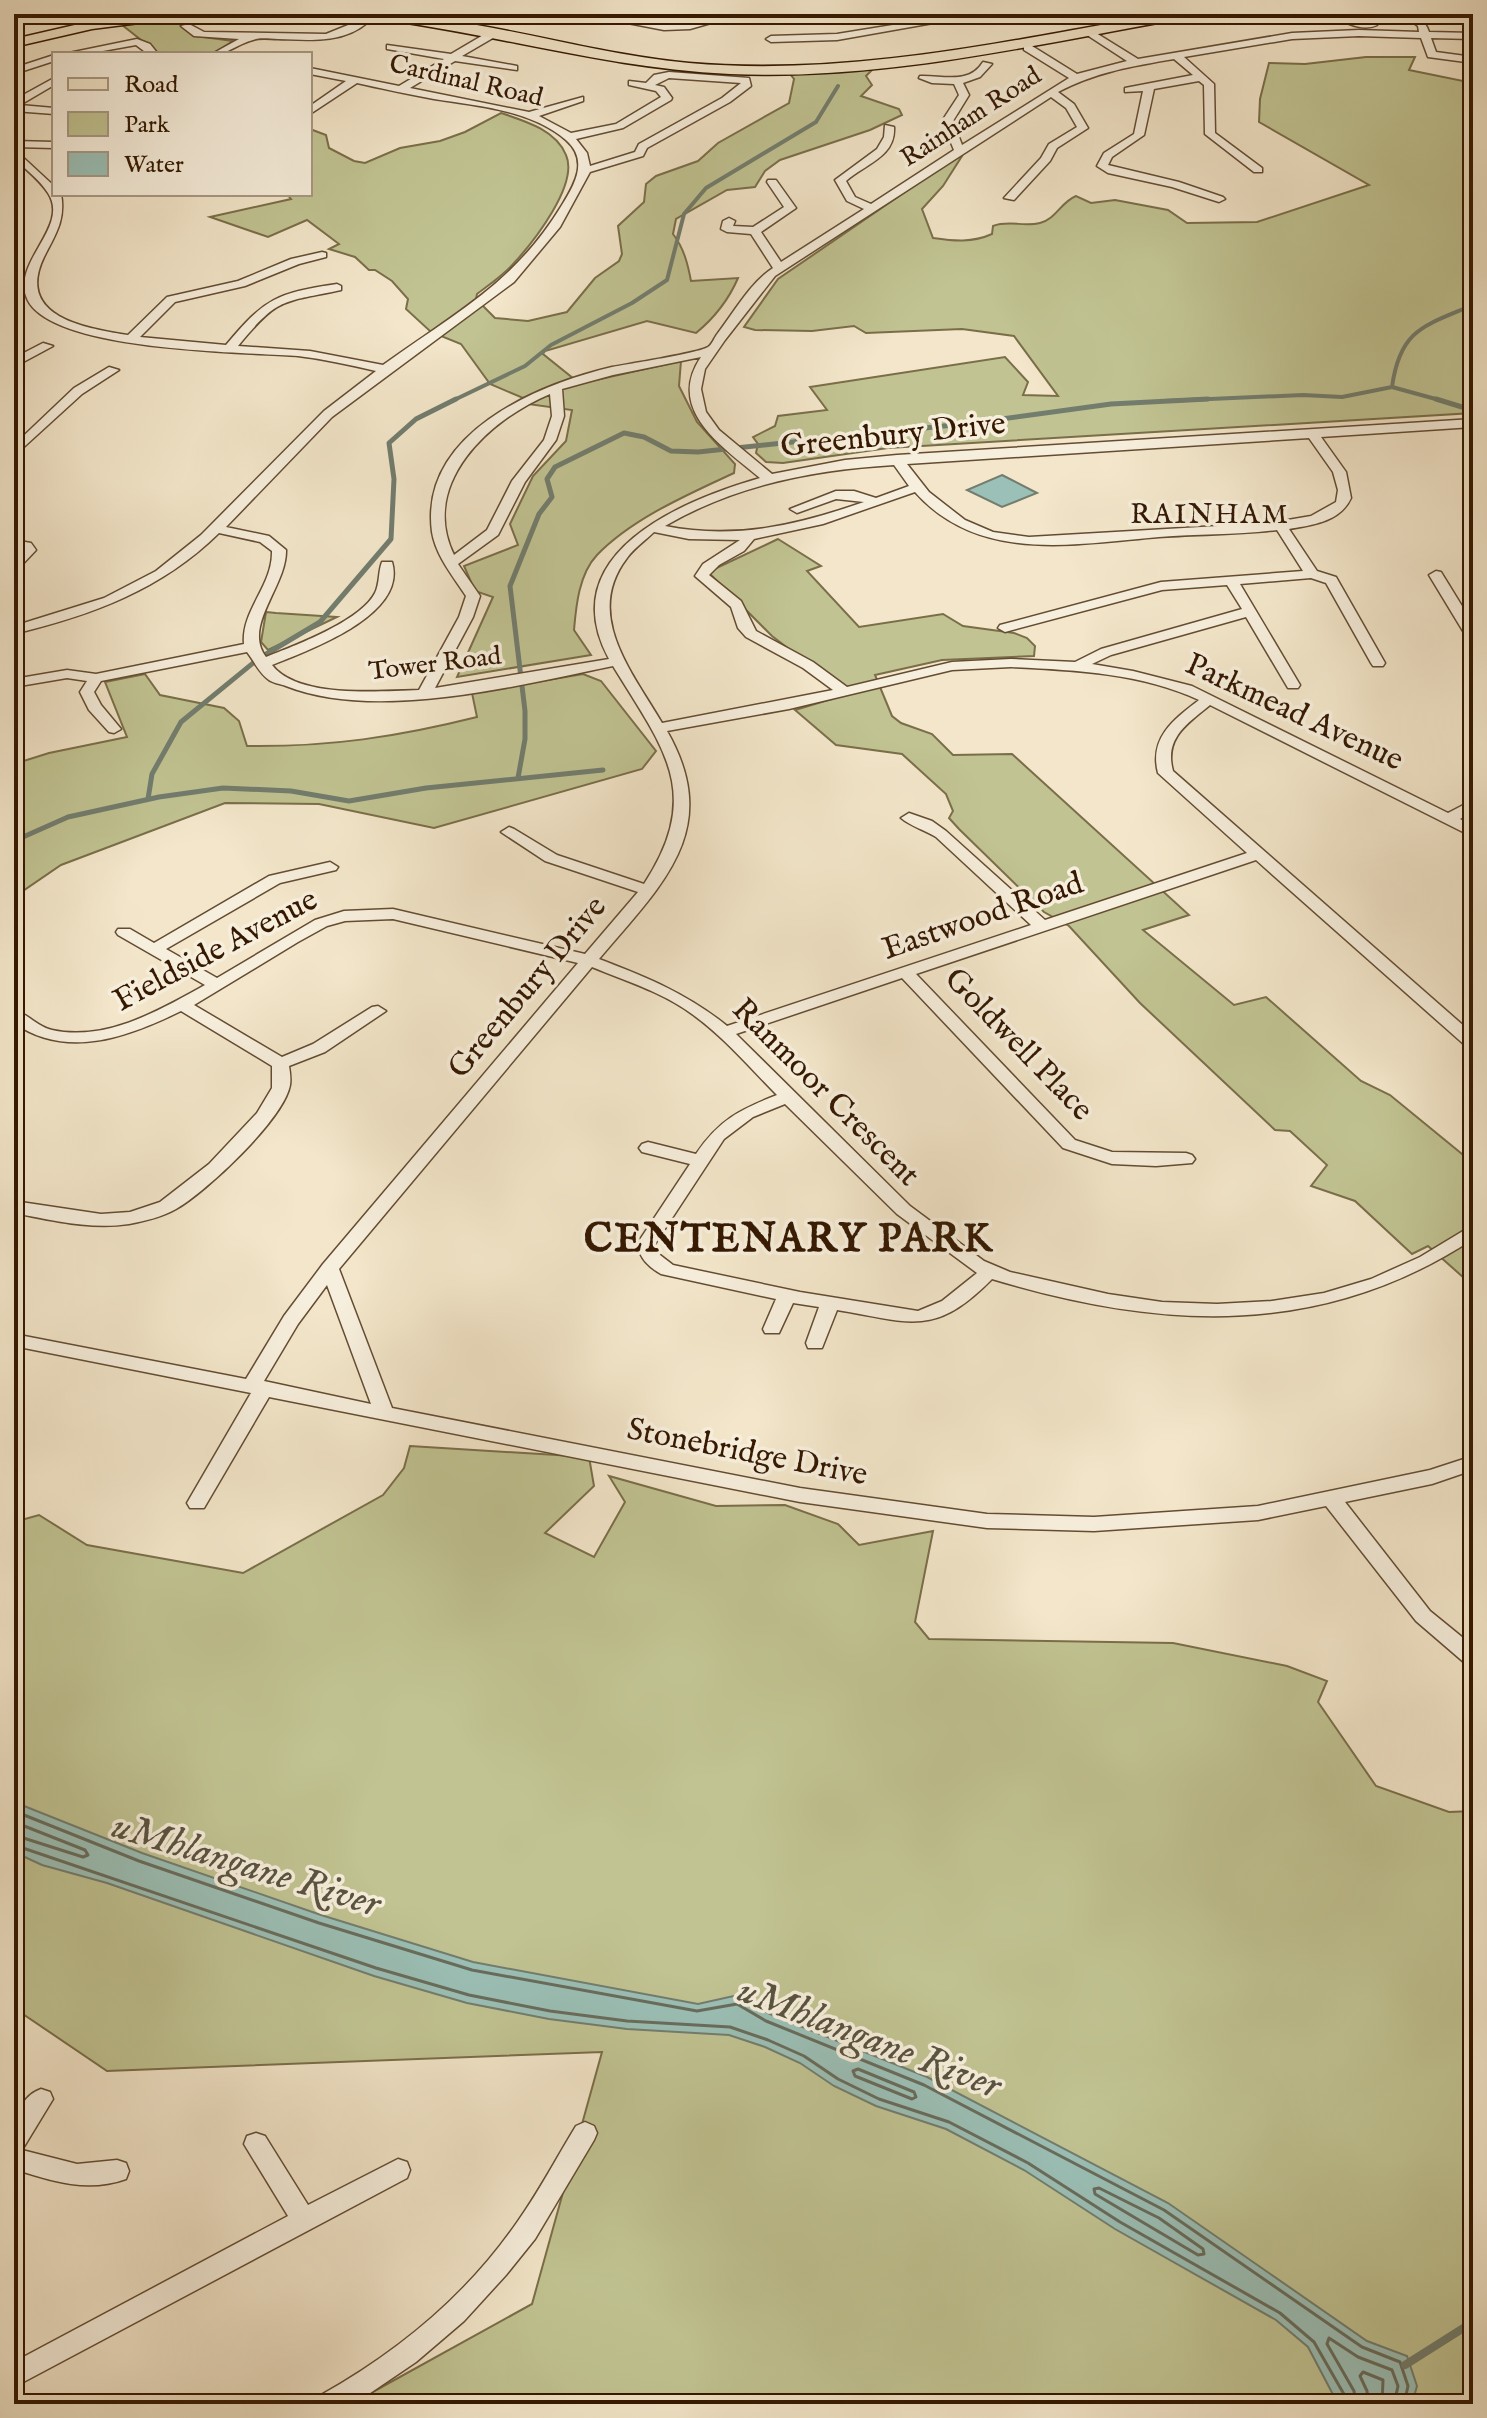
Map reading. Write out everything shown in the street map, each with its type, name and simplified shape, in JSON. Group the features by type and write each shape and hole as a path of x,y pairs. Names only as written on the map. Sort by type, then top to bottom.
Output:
{"main road":[{"path":"368,18 494,33 680,66 793,71 889,63 1184,14"},
{"path":"14,43 107,18 183,20"}],"street":[{"path":"586,14 664,27 690,26 737,14"},
{"path":"771,39 850,35 979,14"},
{"path":"1337,14 1364,24 1425,30"},
{"path":"1407,14 1425,30 1432,55 1473,60"},
{"path":"183,20 198,34 327,37 343,33 368,18"},
{"name":"Rainham Road","path":"767,477 715,433 700,412 695,389 699,369 710,351 763,282 779,268 1051,92 1076,78 1137,63 1304,35 1425,30 1473,36"},
{"path":"1088,31 1137,63"},
{"path":"401,89 494,33"},
{"path":"221,52 254,34"},
{"path":"80,52 137,42 151,52"},
{"path":"391,47 513,68"},
{"path":"1028,48 1076,78"},
{"path":"1176,55 1210,87 1210,134 1258,170"},
{"path":"14,71 52,59"},
{"path":"924,78 939,82 957,80 979,74 987,64"},
{"name":"Cardinal Road","path":"312,71 528,116 569,137 583,155 585,170"},
{"path":"14,630 84,610 132,591 188,555 218,529 313,428 384,369 517,274 574,196 585,170 639,154 643,146 726,100 747,84 745,80 669,75 658,77 648,86"},
{"path":"1129,90 1202,77"},
{"path":"14,78 42,86"},
{"path":"312,110 355,80"},
{"path":"957,80 964,95 948,115 946,123 960,151"},
{"path":"14,107 52,82"},
{"path":"569,137 619,126 667,98 664,91 633,83"},
{"path":"1149,86 1142,131 1134,140 1108,155 1102,166 1112,171 1175,184 1219,199"},
{"path":"1010,198 1046,159 1053,146 1083,128 1070,106 1051,92"},
{"path":"528,116 573,97 594,105"},
{"path":"14,107 52,111"},
{"path":"871,208 851,199 840,180 883,151 891,141 889,127"},
{"path":"14,144 52,145"},
{"path":"14,152 52,188"},
{"path":"729,221 727,229 755,231 790,208 772,182"},
{"path":"58,196 58,218 28,268 33,301 52,319 78,331 131,339 325,356 384,369"},
{"path":"755,231 779,268"},
{"path":"131,339 171,299 241,284 286,264 322,255"},
{"path":"230,347 270,302 286,295 337,288"},
{"path":"14,363 47,346"},
{"path":"424,694 472,604 473,596 444,550 438,519 438,500 457,457 502,416 556,386 710,351"},
{"path":"14,452 78,391 113,370"},
{"path":"451,563 493,532 519,481 550,440 558,416 556,386"},
{"name":"Greenbury Drive","path":"197,1503 291,1320 330,1268 648,890 674,850 684,798 680,775 603,627 603,595 624,556 653,528 710,496 767,477 845,464 1473,423"},
{"path":"897,459 915,488 930,502 973,528 1014,539 1280,525 1320,517 1340,506 1344,498 1345,490 1338,470 1313,434"},
{"path":"653,528 669,532 749,537 806,527 915,488"},
{"path":"797,509 845,493 856,493 876,502"},
{"path":"1280,525 1312,574"},
{"path":"14,683 67,674 96,678 252,647 252,628 279,566 279,550 264,539 218,529"},
{"path":"749,537 741,549 709,564 702,572 735,603 745,617 745,628 751,634 808,665 843,691"},
{"path":"14,544 26,546 29,550 14,565"},
{"path":"261,664 308,644 375,604 385,586 387,565"},
{"path":"1005,628 1161,586 1312,574 1331,580 1378,663"},
{"path":"1436,575 1473,636"},
{"path":"1232,581 1293,685"},
{"path":"1077,666 1106,652 1248,612"},
{"name":"Tower Road","path":"252,647 261,664 285,682 319,694 369,698 424,694 618,661"},
{"name":"Parkmead Avenue","path":"658,728 789,705 952,666 1011,663 1077,666 1168,683 1209,699 1473,832"},
{"path":"96,678 87,692 88,699 114,729"},
{"path":"1209,699 1173,729 1163,745 1160,758 1166,773 1473,1043"},
{"path":"1448,820 1473,805"},
{"path":"909,818 927,824 941,834 1042,926"},
{"path":"509,832 563,864 648,890"},
{"name":"Eastwood Road","path":"725,1032 1259,854"},
{"path":"157,948 275,879 330,867"},
{"name":"Fieldside Avenue","path":"14,1015 45,1034 74,1039 117,1035 140,1026 321,923 367,914 411,917 588,960"},
{"path":"124,932 157,948 215,984"},
{"name":"Ranmoor Crescent","path":"588,960 657,987 696,1009 725,1032 905,1215 989,1271 1135,1306 1190,1312 1241,1310 1296,1305 1341,1295 1396,1276 1442,1255 1473,1231"},
{"name":"Goldwell Place","path":"905,972 1069,1144 1105,1158 1147,1161 1186,1159"},
{"path":"180,1004 280,1064"},
{"path":"280,1064 319,1048 378,1011"},
{"path":"14,1207 102,1220 127,1219 169,1205 217,1166 274,1102 281,1087 280,1064"},
{"path":"787,1097 747,1113 718,1135 646,1244 647,1254 668,1270 787,1295 918,1317 939,1313 956,1304 989,1271"},
{"path":"648,1148 701,1161"},
{"path":"330,1268 384,1413"},
{"path":"772,1329 787,1295"},
{"path":"815,1343 830,1303"},
{"name":"Stonebridge Drive","path":"14,1340 800,1495 987,1521 1094,1524 1258,1513 1432,1477 1473,1463"},
{"path":"1332,1500 1423,1616 1473,1658"},
{"path":"14,2142 41,2099"},
{"path":"330,2404 395,2362 469,2297 516,2245 543,2206 585,2133"},
{"path":"256,2144 304,2220"},
{"path":"14,2158 88,2178 117,2171"},
{"path":"14,2375 398,2170"}],"green space":[{"path":"176,18 196,36 233,41 215,52 156,52 122,25"},
{"path":"1366,57 1415,57 1409,70 1473,83 1473,413 888,448 783,463 766,462 756,453 758,444 753,437 775,426 778,416 827,410 810,387 1005,357 1028,382 1023,395 1058,396 1014,336 962,329 866,333 854,326 812,331 744,327 778,279 959,155 962,156 943,186 922,209 933,238 970,240 992,234 993,226 999,224 1040,223 1076,196 1091,203 1115,200 1168,210 1187,223 1257,222 1369,185 1259,122 1260,99 1269,63 1305,64"},
{"path":"873,69 866,76 872,85 861,96 899,109 902,115 870,130 780,160 765,171 755,187 727,190 676,219 673,234 683,251 691,281 738,278 714,315 696,333 647,321 545,351 543,354 574,379 523,398 490,384 461,344 431,332 406,309 408,299 392,281 375,270 369,270 355,257 329,249 339,244 307,220 268,237 210,217 291,199 289,196 312,196 312,130 326,135 329,148 365,163 400,148 440,141 465,132 501,113 529,123 555,139 566,155 568,167 561,196 543,227 511,266 477,294 476,299 495,318 528,321 567,312 595,278 619,261 622,254 618,226 644,202 646,184 656,176 698,161 718,143 789,103 794,79 790,74"},
{"path":"681,361 679,386 697,422 735,464 734,473 644,518 597,555 586,571 574,630 591,655 457,677 493,597 475,591 464,566 518,545 510,524 533,476 566,441 572,410 528,404 560,388"},
{"path":"778,539 821,566 807,571 859,627 943,614 963,626 1014,633 1027,638 1035,646 1034,656 942,660 875,675 892,716 901,723 932,734 953,755 1012,754 1189,915 1143,930 1234,1005 1266,997 1361,1081 1390,1095 1473,1163 1473,1286 1428,1246 1412,1254 1355,1201 1311,1186 1327,1165 1290,1131 1275,1130 1140,1003 1069,926 1044,912 949,818 953,811 946,794 902,754 836,745 795,710 848,694 772,636 708,572"},
{"path":"266,612 337,617 268,650 261,642"},
{"path":"145,674 160,695 224,708 239,721 247,746 277,746 335,743 448,724 477,717 472,693 583,674 601,681 656,751 642,769 434,828 319,804 225,803 61,865 14,897 14,764 49,753 127,737 105,682"},
{"path":"410,1446 589,1457 594,1486 545,1533 594,1557 625,1502 609,1476 716,1506 785,1505 838,1524 859,1545 933,1531 915,1622 929,1639 1173,1643 1287,1666 1327,1681 1318,1702 1376,1786 1449,1812 1473,1811 1473,2404 351,2404 532,2304 602,2052 107,2071 14,2008 14,1522 39,1515 87,1545 243,1573 383,1495 404,1468"}],"water":[{"path":"1002,475 1037,493 1002,507 967,490"},
{"path":"14,1802 142,1853 321,1915 473,1962 698,2004 738,1995 770,2014 927,2077 1168,2203 1367,2341 1407,2356 1417,2386 1412,2404 1338,2404 1308,2347 1276,2320 1115,2229 1024,2170 946,2129 876,2106 765,2047 729,2035 627,2029 549,2019 467,2003 374,1976 107,1883 42,1865 14,1852"}],"waterway":[{"path":"452,401 525,366 551,345 632,303 667,280 684,214 706,188 816,122 838,86"},
{"path":"1392,387 1401,353 1408,341 1428,325 1473,305"},
{"path":"1192,400 1303,395 1342,397 1392,387"},
{"path":"1392,387 1438,400"},
{"path":"452,401 456,399"},
{"path":"1192,400 1208,399"},
{"path":"518,778 525,739 525,711 510,586 539,514 552,497 547,479 555,467 624,433 644,437 671,451 698,452 972,423 1111,404 1192,400"},
{"path":"1165,401 1192,400"},
{"path":"1438,400 1443,401"},
{"path":"1438,400 1462,407"},
{"path":"148,799 152,774 181,722 258,659 320,622 391,539 394,479 389,443 416,419 452,401"},
{"path":"14,841 68,817 159,797 223,788 291,791 349,801 426,788 603,770"},
{"path":"1405,2365 1473,2322"}],"district":[{"name":"RAINHAM","path":"1210,515"},
{"name":"CENTENARY PARK","path":"789,1240"}],"water label":[{"name":"uMhlangane River","path":"246,1866"},
{"name":"uMhlangane River","path":"869,2039"}]}
